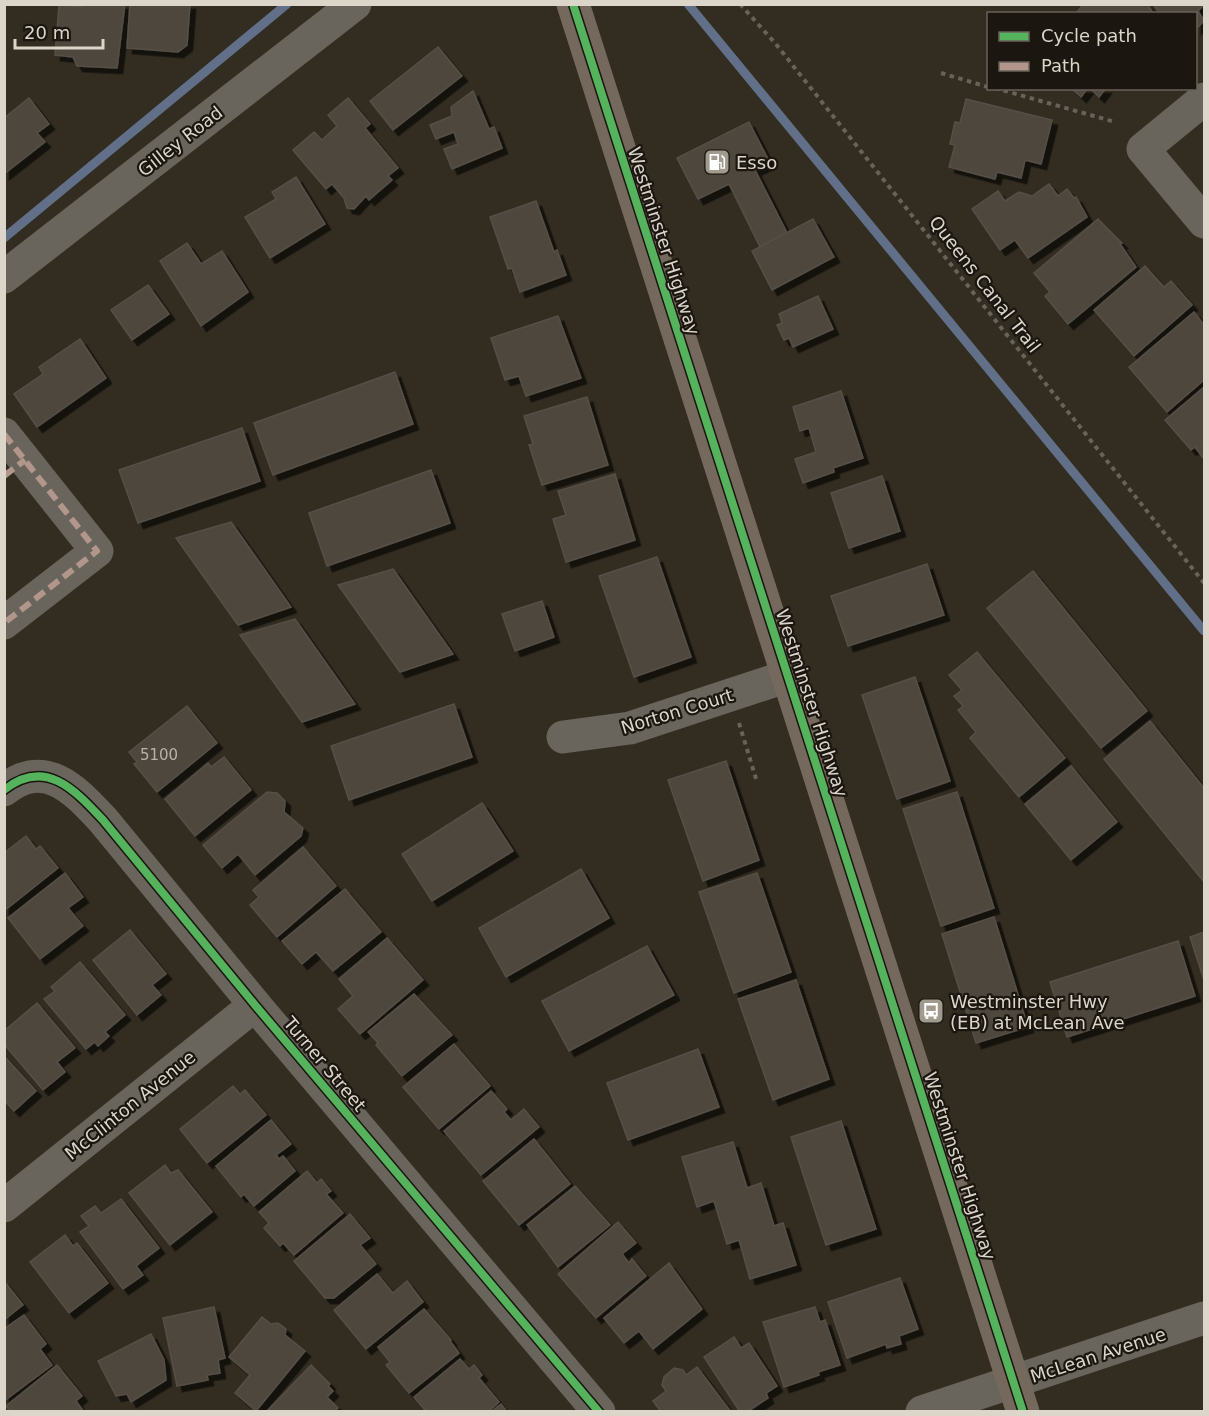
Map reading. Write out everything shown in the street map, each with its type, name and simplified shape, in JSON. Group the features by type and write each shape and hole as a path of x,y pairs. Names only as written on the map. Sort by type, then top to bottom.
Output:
{"main road":[{"name":"Westminster Highway","path":"573,4 1019,1397"}],"street":[{"name":"Gilley Road","path":"4,277 355,4"},
{"path":"1204,99 1143,149 1204,222"},
{"path":"4,434 15,468 97,551 4,623"},
{"name":"Norton Court","path":"563,736 630,728 788,676"},
{"name":"Turner Street","path":"7,788 32,776 51,778 76,791 103,820 255,1005 599,1412"},
{"name":"McClinton Avenue","path":"4,1206 255,1005"},
{"name":"McLean Avenue","path":"922,1412 1019,1397 1204,1318"}],"path":[{"path":"941,73 987,87"},
{"path":"1002,90 1115,122"},
{"path":"739,722 757,782"}],"building":[{"path":"82,4 125,4 117,68 77,66 73,57 55,55 59,5 81,7"},
{"path":"130,4 190,4 187,45 178,52 127,48"},
{"path":"1084,4 1147,4 1153,12 1077,12"},
{"path":"1153,4 1204,4 1198,11 1204,21 1197,28 1197,12 1159,12"},
{"path":"438,47 462,76 393,130 370,101"},
{"path":"1073,90 1086,90 1081,97"},
{"path":"1092,90 1104,90 1099,97"},
{"path":"473,91 489,129 494,127 502,148 452,169 444,149 458,144 454,132 436,139 430,125 452,116 451,107"},
{"path":"29,98 49,124 37,133 45,142 4,174 4,118"},
{"path":"348,98 370,124 365,128 398,168 388,176 392,180 369,200 366,196 354,209 347,208 344,198 332,184 326,189 293,150 314,132 322,140 337,126 328,115"},
{"path":"966,99 1052,120 1041,164 1025,160 1021,178 997,172 995,179 949,167 955,145 950,144 955,122 960,123"},
{"path":"749,122 770,163 755,170 787,233 760,247 729,184 698,199 677,158"},
{"path":"296,177 325,224 270,258 245,217 276,199 272,192"},
{"path":"1049,184 1058,196 1067,189 1074,198 1076,197 1087,217 1028,258 1015,240 1000,250 972,209 998,191 1005,201 1019,192 1032,196"},
{"path":"536,201 554,252 557,250 566,275 520,292 512,268 508,269 490,217"},
{"path":"813,219 834,257 772,290 752,251"},
{"path":"1098,219 1122,243 1120,244 1136,267 1068,324 1045,296 1050,292 1034,273"},
{"path":"187,243 201,264 222,251 248,292 201,326 160,261"},
{"path":"1145,266 1164,287 1171,281 1192,305 1134,356 1094,310"},
{"path":"148,285 169,314 132,340 111,310"},
{"path":"818,296 833,329 793,347 789,338 784,340 777,325 782,323 779,314"},
{"path":"1194,312 1204,325 1204,380 1167,412 1129,367"},
{"path":"558,316 581,378 526,396 519,376 505,380 491,338"},
{"path":"80,339 106,378 37,427 14,394 43,374 39,367"},
{"path":"395,372 413,424 273,475 254,423"},
{"path":"1204,387 1204,459 1195,447 1191,450 1165,420"},
{"path":"841,391 863,458 833,468 834,472 803,483 795,459 816,452 809,428 800,431 793,407"},
{"path":"587,397 608,465 542,485 529,445 533,444 524,416"},
{"path":"242,428 260,481 138,523 119,470"},
{"path":"431,470 450,523 327,566 309,513"},
{"path":"615,474 635,540 566,562 553,519 566,515 558,491"},
{"path":"882,476 900,531 849,548 831,493"},
{"path":"231,522 291,607 238,625 176,538"},
{"path":"657,557 691,657 634,677 599,576"},
{"path":"927,564 944,615 848,646 831,596"},
{"path":"393,569 453,654 400,672 338,585"},
{"path":"1033,571 1147,711 1101,748 987,608"},
{"path":"542,601 554,637 515,651 502,614"},
{"path":"295,619 355,704 302,722 240,635"},
{"path":"977,652 1065,758 1019,797 970,738 976,732 958,710 963,706 954,696 962,690 949,675"},
{"path":"915,677 950,781 897,799 862,695"},
{"path":"454,704 472,757 349,800 331,746"},
{"path":"187,706 217,743 157,792 134,764 137,762 129,752"},
{"path":"1150,721 1204,788 1204,882 1104,759"},
{"path":"224,757 251,790 195,836 165,799 208,763 211,767"},
{"path":"726,761 759,860 703,881 668,780"},
{"path":"1071,766 1117,822 1071,860 1025,804"},
{"path":"267,792 277,793 285,801 284,812 303,828 301,836 255,875 238,854 222,868 203,845"},
{"path":"957,792 994,908 941,926 903,809"},
{"path":"482,803 513,851 432,901 402,854"},
{"path":"26,836 36,849 40,846 58,868 4,911 4,853"},
{"path":"303,847 336,886 277,937 250,905 259,897 253,890"},
{"path":"581,869 609,918 506,977 479,928"},
{"path":"65,873 83,897 68,908 83,926 40,959 8,918"},
{"path":"757,873 791,972 734,993 699,892"},
{"path":"345,889 381,932 333,971 316,952 302,964 282,941"},
{"path":"994,917 1028,1027 976,1043 942,934"},
{"path":"130,930 166,974 152,985 161,995 137,1015 93,960"},
{"path":"1204,932 1204,980 1190,937"},
{"path":"387,938 423,980 360,1034 338,1009 353,996 339,979"},
{"path":"1178,941 1195,996 1067,1037 1050,982"},
{"path":"647,946 674,995 569,1051 542,1001"},
{"path":"80,962 125,1015 105,1032 109,1036 98,1046 95,1042 86,1049 44,999 55,991 51,987"},
{"path":"796,980 829,1079 773,1100 738,999"},
{"path":"414,994 452,1035 402,1076 368,1032"},
{"path":"37,1003 75,1048 57,1062 65,1072 43,1090 4,1044 4,1031"},
{"path":"454,1044 490,1086 439,1129 403,1087"},
{"path":"698,1049 719,1107 628,1140 607,1083"},
{"path":"4,1056 36,1091 14,1111 4,1100"},
{"path":"233,1086 240,1094 245,1090 266,1115 207,1163 180,1129"},
{"path":"491,1091 507,1109 504,1112 511,1120 524,1109 539,1127 481,1175 444,1131"},
{"path":"271,1120 291,1144 276,1155 279,1159 283,1156 295,1171 254,1206 244,1194 241,1197 216,1166"},
{"path":"841,1121 876,1229 826,1245 791,1137"},
{"path":"534,1139 570,1184 519,1225 483,1181"},
{"path":"733,1142 747,1188 761,1183 774,1226 783,1223 796,1265 750,1279 739,1240 727,1244 714,1201 697,1207 682,1157"},
{"path":"165,1165 171,1173 178,1170 212,1212 170,1245 129,1193"},
{"path":"307,1171 317,1183 321,1179 331,1191 326,1194 343,1213 294,1255 283,1243 280,1246 264,1228 269,1223 259,1212"},
{"path":"575,1186 610,1225 558,1267 527,1225"},
{"path":"121,1199 159,1248 136,1266 143,1275 123,1289 80,1232 89,1226 81,1216 95,1206 101,1213"},
{"path":"350,1214 370,1238 360,1245 376,1264 334,1298 325,1298 294,1261"},
{"path":"618,1222 636,1243 622,1254 629,1263 632,1259 646,1276 596,1318 558,1274"},
{"path":"65,1235 73,1246 77,1243 108,1283 69,1313 30,1262"},
{"path":"669,1263 702,1309 653,1349 639,1331 624,1343 604,1318"},
{"path":"377,1274 393,1293 407,1281 423,1302 366,1349 334,1310"},
{"path":"900,1278 918,1329 899,1336 901,1344 887,1348 886,1344 847,1358 828,1302"},
{"path":"4,1281 23,1305 4,1320"},
{"path":"214,1307 225,1358 218,1360 220,1373 207,1375 208,1380 177,1386 163,1318"},
{"path":"815,1307 820,1322 825,1320 840,1365 784,1387 763,1322"},
{"path":"424,1309 451,1340 459,1353 409,1393 386,1365 390,1362 378,1347"},
{"path":"24,1315 46,1344 40,1349 52,1365 4,1401 4,1329"},
{"path":"262,1317 271,1324 278,1323 286,1329 285,1335 305,1351 256,1411 235,1393 250,1375 229,1357"},
{"path":"151,1334 164,1360 166,1380 131,1402 127,1394 116,1396 98,1361"},
{"path":"734,1337 741,1348 749,1343 777,1386 766,1393 768,1398 747,1412 740,1412 704,1357"},
{"path":"460,1359 469,1369 474,1365 482,1375 479,1378 499,1402 488,1412 423,1412 425,1410 414,1397"},
{"path":"57,1365 82,1396 76,1401 84,1412 10,1412 6,1406"},
{"path":"311,1365 330,1384 328,1386 333,1391 327,1397 338,1408 334,1412 266,1412"},
{"path":"697,1367 731,1412 661,1412 653,1401 666,1391 662,1385 664,1377 674,1368 683,1370 686,1375"},
{"path":"501,1404 507,1412 491,1412"}],"waterway":[{"path":"4,238 287,4"},
{"path":"688,4 1204,631"}],"marked path":[{"path":"4,434 97,551 4,623"},
{"path":"4,476 25,460"}],"cycle path":[{"path":"573,4 1023,1412"},
{"path":"4,790 19,781 33,777 46,777 70,789 103,820 255,1005 599,1412"}],"place":[{"name":"Esso","path":"717,162"},
{"name":"Westminster Hwy (EB) at McLean Ave","path":"931,1011"}]}
